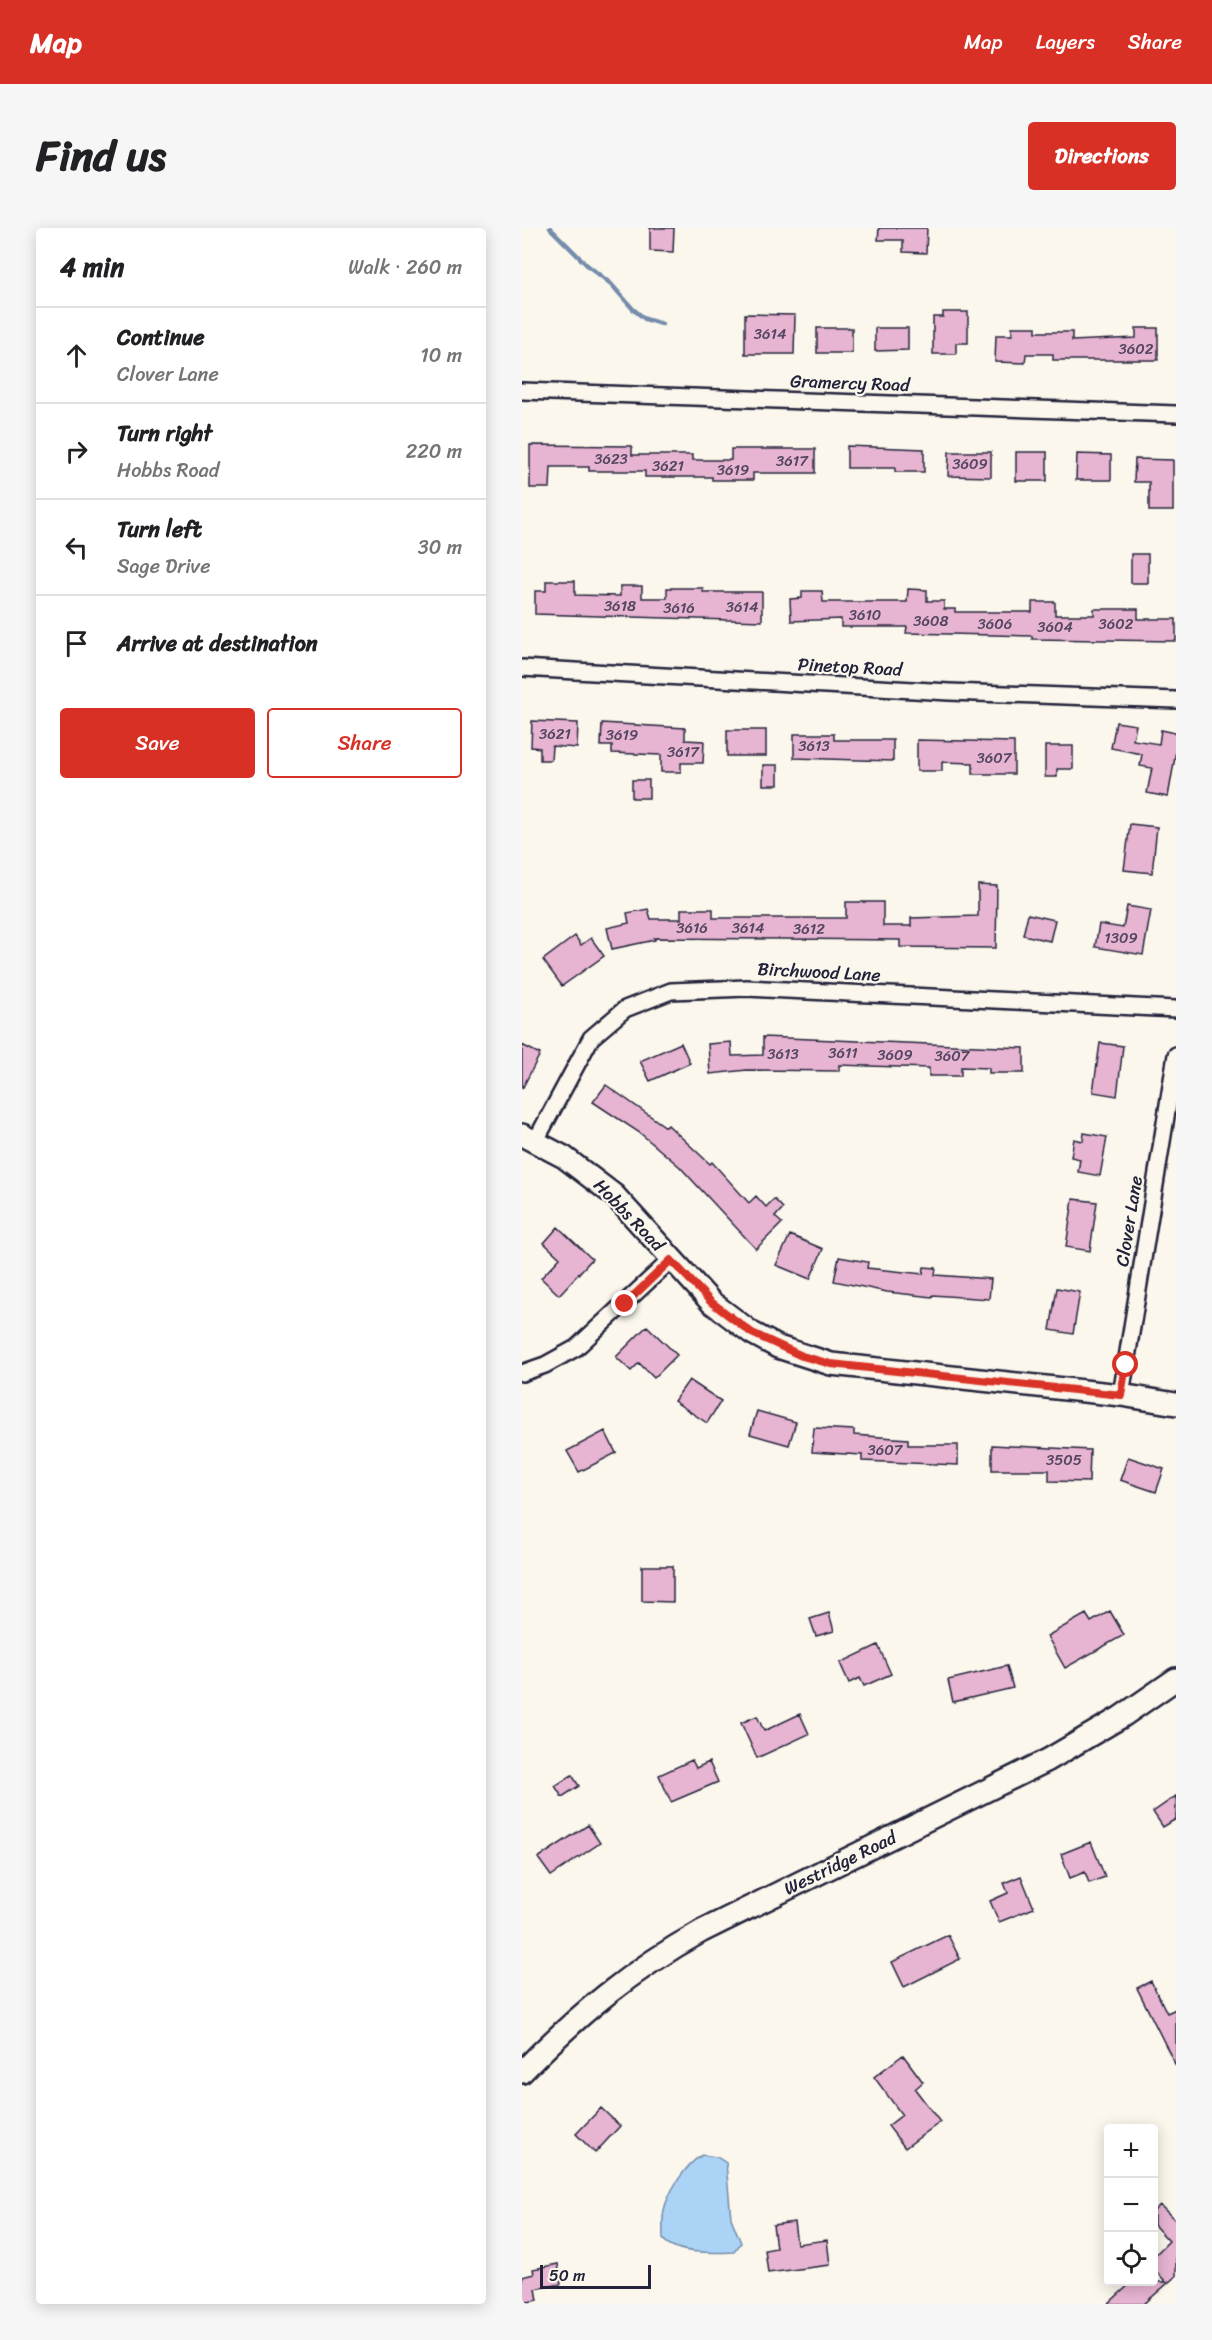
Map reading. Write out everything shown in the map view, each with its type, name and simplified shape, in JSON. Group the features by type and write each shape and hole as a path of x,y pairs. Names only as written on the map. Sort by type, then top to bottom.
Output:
{"main road":[{"name":"Hobbs Road","path":"529,1138 564,1158 614,1195 711,1302 744,1327 778,1347 831,1364 1121,1395 1176,1404"},
{"name":"Westridge Road","path":"522,2072 588,2007 663,1953 712,1926 1048,1760 1113,1722 1176,1679"}],"street":[{"name":"Gramercy Road","path":"522,392 1176,414"},
{"name":"Pinetop Road","path":"522,668 949,692 1176,700"},
{"name":"Birchwood Lane","path":"529,1138 591,1038 625,1009 671,991 747,988 1176,1009"},
{"name":"Clover Lane","path":"1121,1395 1176,1054"},
{"path":"522,1373 545,1365 576,1348 671,1260"}],"water":[{"path":"702,2155 717,2157 726,2163 731,2218 741,2243 734,2252 707,2253 686,2250 677,2248 663,2239 663,2213 669,2195 678,2179"}],"building":[{"path":"650,228 674,228 673,252 650,251"},
{"path":"879,228 927,228 926,253 903,252 903,240 878,240"},
{"path":"943,312 968,312 968,343 956,343 956,354 933,354 933,317 943,317"},
{"path":"745,314 795,315 794,354 745,354"},
{"path":"1012,327 1036,327 1036,332 1072,332 1072,341 1136,338 1136,328 1158,328 1158,360 1053,360 1053,354 1026,354 1025,363 995,362 996,335 1012,335"},
{"path":"817,328 852,328 852,353 817,353"},
{"path":"875,328 908,328 908,350 875,351"},
{"path":"530,445 632,446 632,455 692,455 692,460 731,460 731,449 815,449 815,473 753,473 753,480 712,480 712,477 645,477 645,471 589,471 589,467 551,467 550,488 530,488"},
{"path":"847,446 924,449 924,472 895,472 895,468 847,468"},
{"path":"949,452 991,452 991,477 948,476"},
{"path":"1016,452 1047,452 1047,481 1016,481"},
{"path":"1077,454 1111,455 1111,480 1076,480"},
{"path":"1135,459 1173,460 1173,511 1149,511 1149,482 1134,482"},
{"path":"1131,554 1148,554 1148,583 1131,583"},
{"path":"546,581 575,581 575,595 620,596 620,586 642,586 642,598 667,598 667,588 703,588 703,592 762,592 762,621 535,614 535,591 546,591"},
{"path":"908,589 927,590 927,601 944,601 944,609 955,609 955,612 1032,612 1032,602 1055,602 1055,615 1094,615 1094,609 1138,609 1138,619 1176,619 1176,641 1032,639 1032,636 906,633 907,627 841,627 841,619 791,621 790,599 802,598 802,591 822,591 823,602 907,602"},
{"path":"532,721 578,723 577,748 552,746 551,760 540,760 540,748 531,747"},
{"path":"1116,722 1136,725 1133,740 1159,744 1161,730 1176,733 1176,751 1168,797 1147,793 1152,768 1140,766 1142,754 1111,748"},
{"path":"602,723 685,728 685,740 704,741 703,763 681,763 681,772 661,772 661,755 612,753 612,746 601,746"},
{"path":"727,730 766,730 766,756 727,756"},
{"path":"794,734 834,734 834,740 893,740 893,761 794,758"},
{"path":"917,740 1014,742 1014,774 973,774 973,763 942,762 942,771 917,771"},
{"path":"1045,746 1073,746 1073,769 1057,769 1057,777 1045,777"},
{"path":"763,765 778,765 778,785 763,785"},
{"path":"632,780 649,780 649,798 632,798"},
{"path":"1130,824 1157,827 1152,873 1124,870"},
{"path":"978,885 997,886 996,948 900,947 900,940 654,938 655,940 612,949 607,928 629,923 627,913 648,909 651,919 681,919 681,909 713,909 713,918 846,918 846,902 883,902 883,926 911,926 911,918 978,916"},
{"path":"1127,906 1151,910 1143,955 1095,947 1099,924 1123,928"},
{"path":"1028,914 1055,920 1050,941 1023,935"},
{"path":"575,936 581,945 591,938 604,956 562,986 543,960"},
{"path":"763,1037 1024,1048 1024,1073 989,1073 989,1068 961,1067 961,1076 929,1076 929,1068 839,1065 839,1071 747,1070 710,1074 708,1044 731,1042 732,1056 763,1055"},
{"path":"681,1043 690,1063 650,1081 640,1061"},
{"path":"1100,1043 1123,1046 1117,1096 1093,1092"},
{"path":"522,1045 540,1054 522,1089"},
{"path":"606,1085 666,1127 668,1125 710,1164 712,1162 749,1203 756,1196 766,1207 774,1199 783,1208 775,1217 782,1223 756,1249 680,1167 640,1133 593,1102"},
{"path":"1084,1133 1107,1137 1100,1176 1078,1172 1080,1159 1071,1157 1074,1139 1083,1141"},
{"path":"1073,1199 1097,1202 1090,1251 1066,1247"},
{"path":"558,1227 592,1259 559,1295 541,1278 560,1258 544,1243"},
{"path":"790,1235 823,1249 810,1279 776,1265"},
{"path":"839,1257 868,1262 867,1268 923,1274 924,1267 936,1268 935,1275 991,1279 989,1299 933,1295 932,1297 887,1292 834,1281"},
{"path":"1057,1288 1080,1292 1073,1334 1050,1330"},
{"path":"647,1326 677,1355 654,1378 639,1363 631,1371 616,1357"},
{"path":"689,1380 721,1401 707,1423 674,1401"},
{"path":"757,1411 796,1422 789,1445 750,1434"},
{"path":"814,1428 854,1430 854,1435 908,1439 908,1445 958,1445 958,1465 862,1461 862,1455 812,1452"},
{"path":"605,1431 616,1453 579,1472 567,1451"},
{"path":"992,1445 1090,1450 1089,1482 1049,1481 1049,1470 992,1470"},
{"path":"1128,1457 1164,1469 1156,1492 1120,1480"},
{"path":"642,1566 673,1566 673,1602 642,1601"},
{"path":"1110,1611 1124,1635 1065,1668 1047,1636 1086,1614 1091,1622"},
{"path":"829,1613 834,1631 816,1636 810,1619"},
{"path":"878,1645 891,1674 864,1686 860,1678 849,1683 840,1663"},
{"path":"1007,1666 1013,1688 953,1702 948,1680"},
{"path":"800,1714 809,1734 757,1758 741,1723 757,1716 764,1731"},
{"path":"692,1760 696,1768 709,1762 718,1782 671,1802 659,1775"},
{"path":"572,1775 579,1786 562,1797 555,1786"},
{"path":"1176,1796 1176,1819 1163,1827 1153,1812"},
{"path":"588,1825 600,1843 551,1876 538,1858"},
{"path":"1091,1842 1105,1877 1089,1883 1085,1872 1070,1878 1061,1854"},
{"path":"1021,1876 1034,1908 999,1922 990,1901 1008,1893 1004,1883"},
{"path":"948,1935 960,1959 904,1987 892,1962"},
{"path":"1151,1981 1167,2013 1176,2009 1176,2066 1137,1988"},
{"path":"903,2055 923,2082 915,2089 940,2122 905,2148 888,2126 902,2115 874,2077"},
{"path":"601,2108 620,2126 595,2153 576,2134"},
{"path":"1160,2205 1176,2221 1176,2276 1144,2304 1108,2304 1128,2286 1158,2286 1158,2282 1166,2282 1158,2273 1158,2252 1169,2241 1158,2229 1158,2207"},
{"path":"794,2222 797,2244 827,2240 830,2265 768,2273 765,2250 776,2248 773,2225"},
{"path":"558,2264 561,2284 536,2289 538,2300 522,2303 522,2277 534,2274 533,2269"}],"waterway":[{"path":"550,228 587,265 611,284 633,309 645,319 662,324"}],"route":[{"path":"625,1304 671,1260 711,1302 752,1333 778,1347 831,1364 1121,1395 1126,1365"}]}
